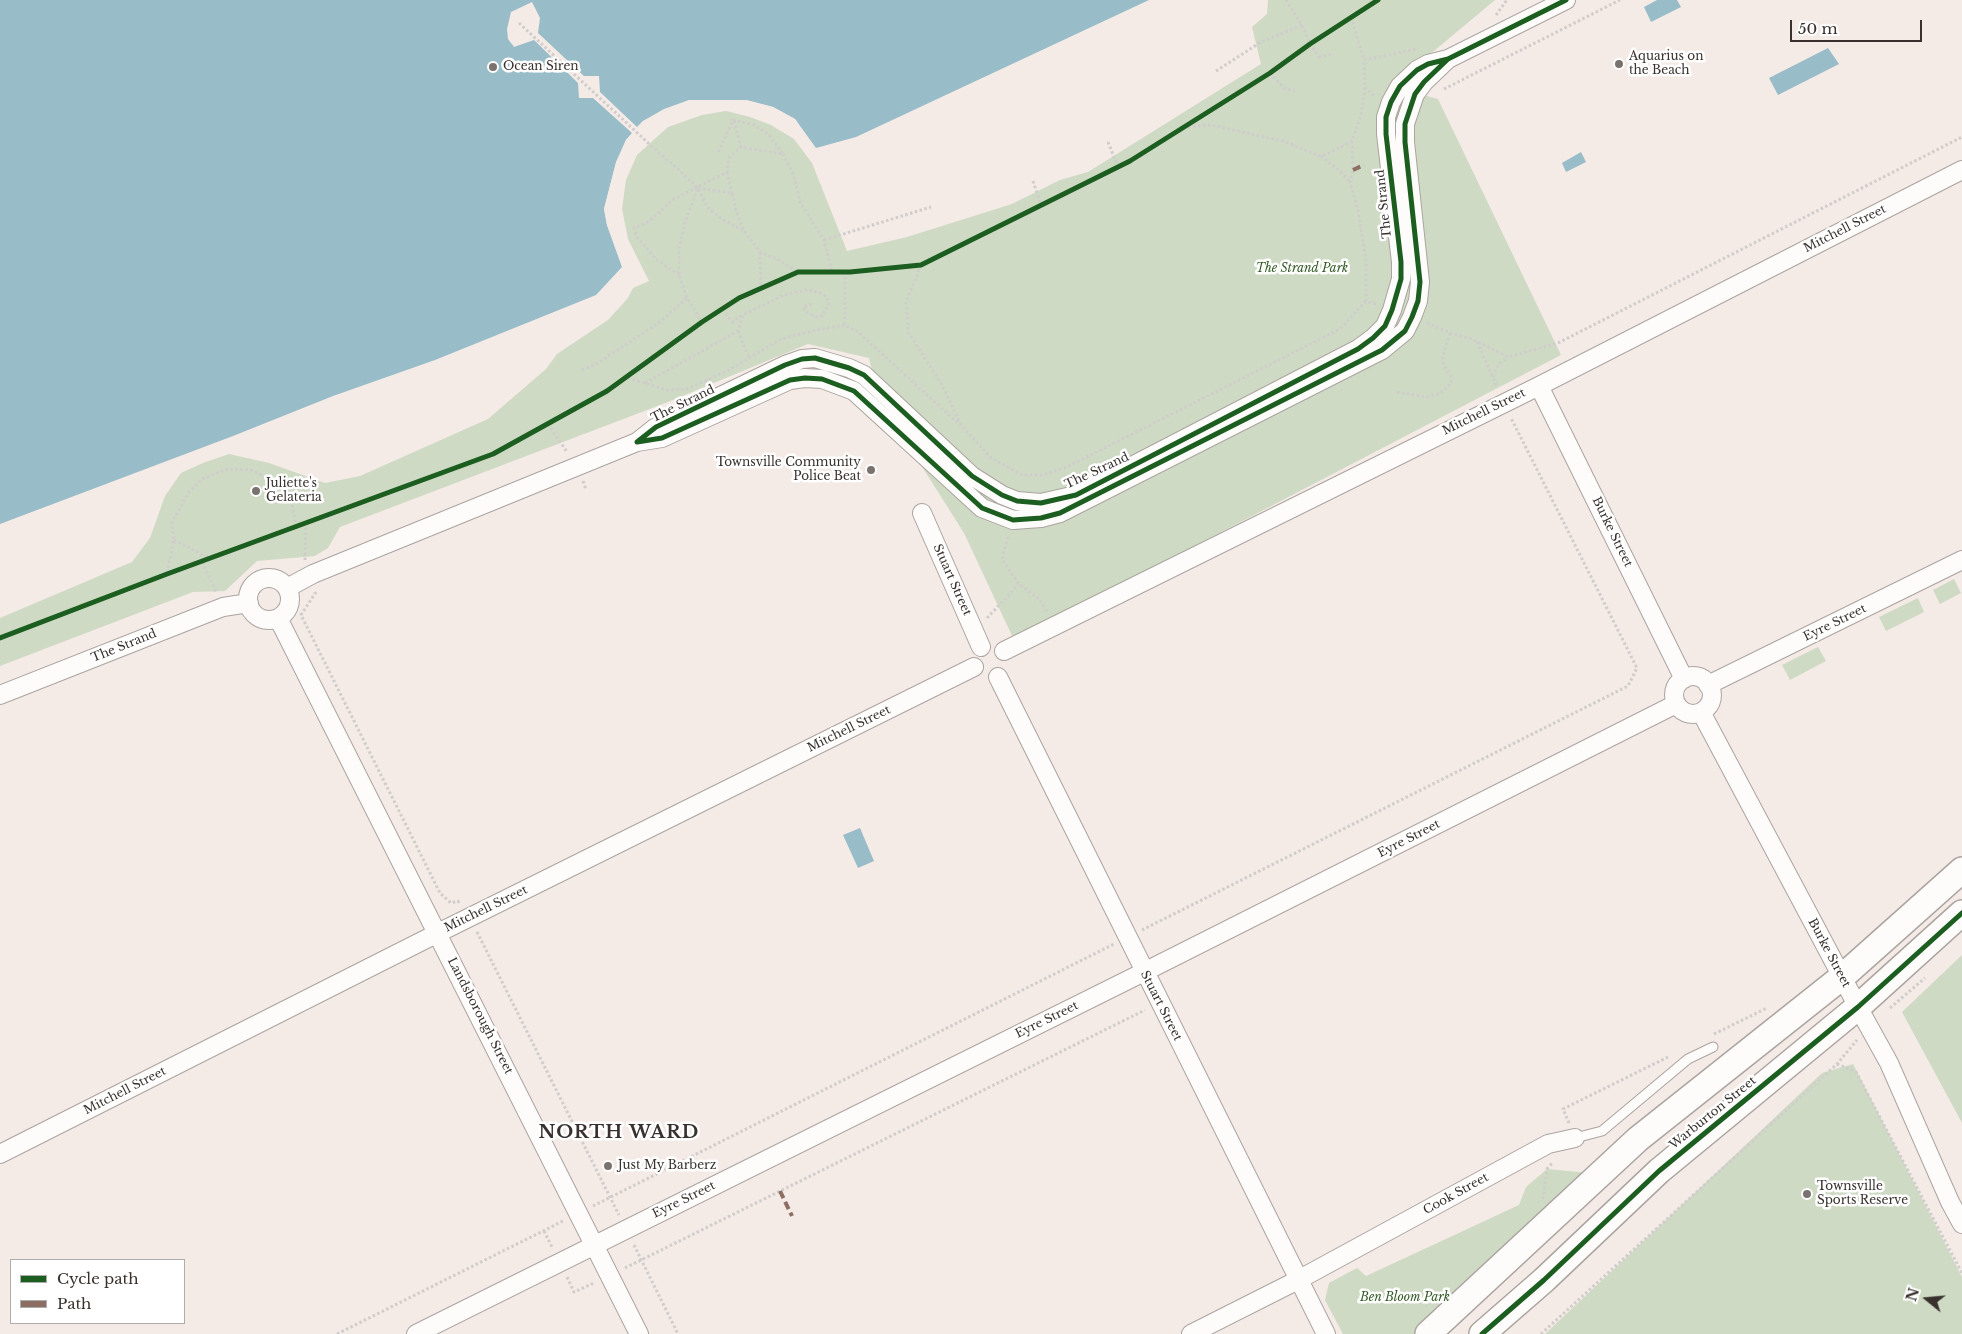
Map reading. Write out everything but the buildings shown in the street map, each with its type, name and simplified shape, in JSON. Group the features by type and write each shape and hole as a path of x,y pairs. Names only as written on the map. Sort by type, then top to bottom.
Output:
{"main road":[{"path":"1428,1334 1638,1139 1842,977 1962,870"},
{"name":"Warburton Street","path":"1482,1334 1544,1280 1659,1171 1864,1017 1962,913"}],"street":[{"name":"The Strand","path":"636,442 656,427 785,365 815,358 849,368 864,375 972,476 991,489 1017,501 1041,503 1085,490 1358,349 1373,338 1384,326 1392,310 1401,279 1401,262 1386,134 1386,117 1391,102 1400,86 1409,76 1428,64 1448,59 1566,0"},
{"name":"The Strand","path":"288,588 313,574 636,442 662,438 790,380 805,378 822,379 854,391 982,508 1013,520 1042,518 1060,513 1364,360 1396,340 1405,332 1418,300 1420,282 1405,142 1406,124 1410,107 1419,88 1448,59"},
{"name":"Mitchell Street","path":"1004,651 1539,386 1962,170"},
{"name":"Burke Street","path":"1539,386 1684,679"},
{"name":"Stuart Street","path":"922,513 977,639"},
{"name":"Eyre Street","path":"1708,686 1962,560"},
{"path":"275,579 288,588 290,604 286,612 278,618 268,620 261,618 253,613 249,604 250,590 261,580 275,579"},
{"name":"The Strand","path":"0,695 223,607 249,604"},
{"name":"Landsborough Street","path":"278,618 640,1334"},
{"path":"977,639 996,645 1004,651 1007,665 998,677 986,678 977,672 974,667 977,639"},
{"name":"Mitchell Street","path":"0,1154 438,933 974,667"},
{"name":"Stuart Street","path":"998,677 1159,1003 1326,1334"},
{"path":"1695,677 1705,681 1711,691 1710,703 1701,712 1695,714 1684,712 1676,704 1674,692 1684,679 1695,677"},
{"name":"Eyre Street","path":"416,1334 1144,972 1676,704"},
{"name":"Burke Street","path":"1701,712 1889,1063 1950,1202 1962,1224"},
{"name":"Cook Street","path":"1191,1334 1298,1280 1548,1144 1575,1138"}],"lane":[{"name":"Cook Street","path":"1575,1138 1602,1131 1688,1059 1713,1047"}],"path":[{"path":"1286,0 1319,59 1333,54"},
{"path":"0,638 167,574 493,454 607,392 702,322 739,298 798,272 845,272 921,265 1118,167 1270,73 1310,44 1378,0"},
{"path":"1494,18 1507,0"},
{"path":"1436,93 1620,0"},
{"path":"1350,182 1353,170 1352,141 1361,116 1365,87 1364,60 1351,18"},
{"path":"519,23 698,188 707,207 744,231"},
{"path":"1216,71 1261,42 1302,26"},
{"path":"1364,60 1418,49"},
{"path":"1270,73 1284,88 1295,91"},
{"path":"734,120 741,147"},
{"path":"718,153 734,120"},
{"path":"734,120 754,125 769,135 783,154 793,174 801,204 824,240 832,272"},
{"path":"627,377 666,390 687,389 729,370 781,339 816,330 845,326 858,332 961,425 991,458 1022,474 1042,474 1065,468 1340,329 1366,300 1366,260 1360,223 1350,182 1340,170 1320,156 1283,141 1211,125 1182,127"},
{"path":"1493,378 1498,365 1508,356 1558,342 1962,137"},
{"path":"1320,156 1341,148 1352,141"},
{"path":"1108,142 1118,167"},
{"path":"741,147 783,154"},
{"path":"741,147 729,158 727,172 736,211 744,231 760,252 779,260 798,272"},
{"path":"679,275 656,259 637,237 634,228 647,223 674,199 727,172"},
{"path":"1033,181 1041,205"},
{"path":"698,188 732,193"},
{"path":"698,188 685,223 679,248 679,275 687,298 702,322"},
{"path":"824,240 931,207"},
{"path":"760,252 761,287"},
{"path":"921,265 906,302 908,332 941,383 961,425"},
{"path":"845,272 845,326"},
{"path":"723,309 732,322 784,295 806,290 819,292 827,297 829,304 822,316 816,317 806,312 802,307 812,303"},
{"path":"582,370 598,363 660,322 687,298"},
{"path":"1366,300 1392,310"},
{"path":"743,315 738,331 749,358"},
{"path":"1412,317 1450,333 1466,336 1508,356"},
{"path":"645,383 738,331"},
{"path":"1397,392 1427,397 1440,394 1448,387 1452,379 1443,363 1443,355 1450,333"},
{"path":"337,1334 1628,686 1637,668 1504,403 1477,342"},
{"path":"167,574 174,540 172,522 189,492 202,479 227,469 251,470 289,488 296,526"},
{"path":"1017,501 1022,474"},
{"path":"1013,520 1002,558 1019,584 1039,599 1055,625"},
{"path":"174,540 210,559"},
{"path":"977,639 1019,584"},
{"path":"1541,1334 1837,1064 1864,1017 1928,975"},
{"path":"574,1292 1159,1003"},
{"path":"1705,1038 1768,1008"},
{"path":"1575,1138 1563,1109 1670,1056"},
{"path":"1837,1064 1856,1072 1962,1273"}],"green space":[{"name":"The Strand Park","path":"1268,0 1495,0 1434,51 1411,64 1393,87 1438,99 1561,355 1014,640 964,533 890,416 810,370 819,368 845,375 877,392 869,358 808,344 668,402 340,527 328,548 315,556 257,561 225,591 193,592 0,666 0,618 132,562 150,538 165,496 181,473 229,454 269,463 325,483 360,476 488,419 546,369 557,354 608,320 628,298 633,288 649,281 628,239 622,209 626,180 637,155 668,127 702,115 726,111 771,125 794,139 812,163 847,251 907,237 1012,204 1060,180 1088,172 1261,64 1252,27 1267,14"},
{"path":"1954,579 1961,593 1940,604 1933,590"},
{"path":"1918,598 1924,612 1886,631 1879,617"},
{"path":"1818,647 1826,661 1790,680 1782,665"},
{"path":"1962,955 1962,1123 1902,1012"},
{"name":"Townsville Sports Reserve","path":"1853,1064 1962,1277 1962,1334 1545,1334 1822,1073"},
{"name":"Ben Bloom Park","path":"1547,1169 1589,1173 1420,1334 1343,1334 1325,1300 1329,1283 1357,1268 1366,1276 1519,1205 1526,1187"}],"water":[{"path":"0,0 1149,0 856,137 816,148 795,119 773,107 746,100 689,100 643,121 626,140 616,162 604,209 607,225 622,267 596,295 435,360 333,396 0,524"},
{"path":"1657,0 1677,0 1681,7 1651,22 1644,7"},
{"path":"1828,48 1839,64 1778,95 1769,78"},
{"path":"1581,152 1586,162 1566,172 1562,163"},
{"path":"860,828 874,861 858,868 843,835"}],"pier":[{"path":"532,2 540,18 538,33 584,76 599,76 600,92 637,127 643,121 664,109 689,100 746,100 773,107 795,119 816,150 793,121 772,109 746,103 689,102 665,111 645,123 628,142 618,163 606,209 609,224 624,266 623,269 607,225 604,209 616,163 626,140 632,133 593,98 579,98 578,83 534,40 514,47 508,39 507,29 511,12"}],"marked path":[{"path":"1353,170 1364,165"},
{"path":"780,1191 792,1216"}],"cycle path":[{"path":"0,638 167,574 493,454 607,391 702,322 739,298 798,272 850,272 921,265 1130,161 1270,73 1310,44 1378,0"},
{"path":"1448,59 1424,82 1415,94 1405,124 1405,142 1420,282 1418,301 1405,331 1382,350 1060,513 1041,518 1013,520 982,508 854,391 822,379 805,378 790,380 662,438 637,442 656,427 785,365 802,359 815,358 849,368 864,375 972,476 1002,495 1017,501 1041,503 1076,495 1358,349 1385,326 1401,279 1401,262 1386,134 1386,117 1391,102 1400,86 1417,70 1428,64 1448,59 1566,0"},
{"path":"1482,1334 1544,1280 1659,1171 1858,1007 1962,913"}],"place":[{"name":"Aquarius on the Beach","path":"1619,64"},
{"name":"Ocean Siren","path":"493,67"},
{"name":"Townsville Community Police Beat","path":"871,470"},
{"name":"Juliette's Gelateria","path":"256,491"},
{"name":"Just My Barberz","path":"608,1166"},
{"name":"Townsville Sports Reserve","path":"1807,1194"}],"district":[{"name":"NORTH WARD","path":"619,1133"}]}
